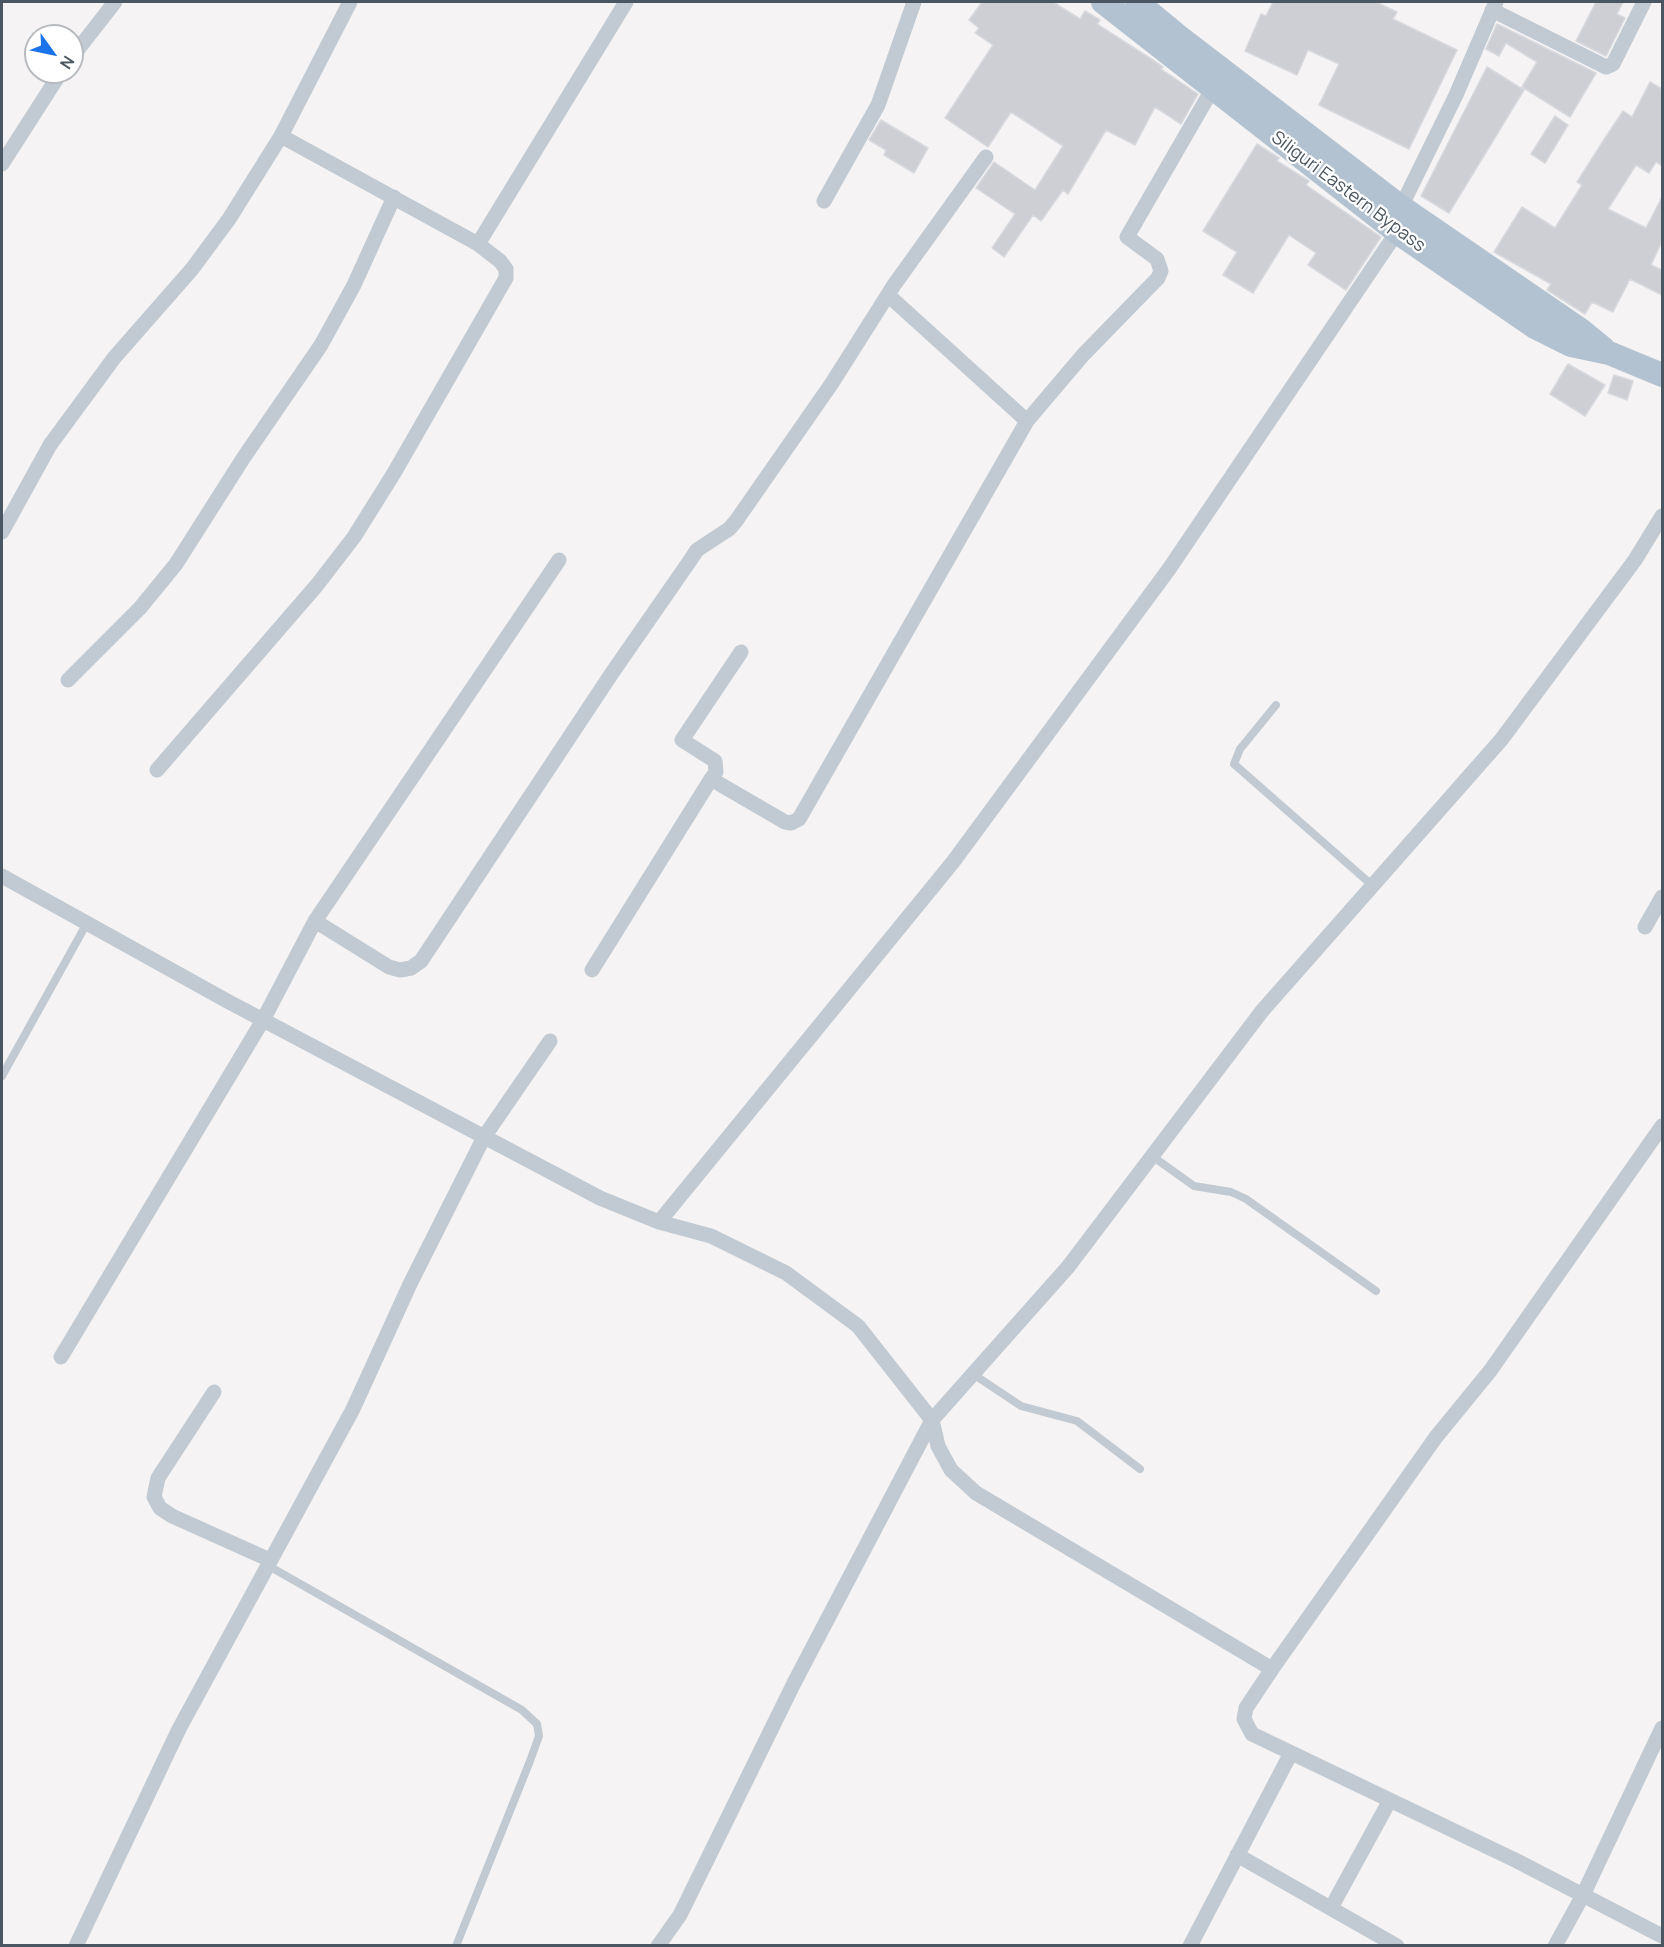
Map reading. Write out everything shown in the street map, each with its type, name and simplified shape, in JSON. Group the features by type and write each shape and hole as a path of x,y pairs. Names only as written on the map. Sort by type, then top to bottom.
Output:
{"main road":[{"name":"Siliguri Eastern Bypass","path":"1103,2 1397,232 1535,327 1570,345 1609,353 1662,375"},
{"name":"Siliguri Eastern Bypass","path":"1137,2 1401,207 1582,331 1609,353"}],"street":[{"path":"84,42 115,2"},
{"path":"2,532 50,445 114,358 192,269 229,219 281,136 350,2"},
{"path":"478,244 626,2"},
{"path":"824,201 879,105 914,2"},
{"path":"1401,207 1455,95 1494,6 1606,67 1613,64 1644,2"},
{"path":"2,164 53,84"},
{"path":"711,779 785,822 791,823 799,819 1027,421 1083,355 1158,278 1161,271 1157,259 1126,237 1213,88"},
{"path":"157,770 316,585 354,537 394,473 506,278 506,269 500,261 478,244 281,136"},
{"path":"315,921 388,967 400,970 411,968 421,961 682,571 697,550 729,529 736,521 832,383 888,295 986,158"},
{"path":"69,680 140,608 176,564 244,457 321,345 354,285 394,197"},
{"path":"659,1222 952,862 1169,568 1397,232"},
{"path":"888,295 1027,421"},
{"path":"658,1946 680,1915 794,1683 932,1420 1068,1268 1262,1011 1501,740 1635,560 1662,516"},
{"path":"61,1356 263,1020 315,921 559,560"},
{"path":"592,970 716,772 715,761 682,740 741,652"},
{"path":"2,876 263,1020 600,1198 659,1222 711,1236 786,1273 858,1326 932,1420 938,1446 951,1470 976,1493 1272,1669"},
{"path":"1645,927 1662,897"},
{"path":"76,1946 179,1729 353,1409 410,1284 484,1137 550,1041"},
{"path":"1662,1126 1490,1371 1436,1437 1272,1669 1246,1708 1244,1719 1252,1734 1583,1895 1662,1936"},
{"path":"214,1392 158,1478 154,1497 160,1508 172,1516 269,1563"},
{"path":"1555,1946 1583,1895 1662,1728"},
{"path":"1190,1946 1291,1753"},
{"path":"1331,1908 1390,1800"},
{"path":"1237,1855 1397,1946"}],"lane":[{"path":"1276,705 1240,749 1234,764 1373,886"},
{"path":"2,1076 87,923"},
{"path":"1152,1156 1194,1186 1231,1192 1246,1199 1376,1291"},
{"path":"973,1374 1021,1406 1077,1421 1140,1469"},
{"path":"269,1563 522,1710 537,1724 539,1736 531,1761 456,1946"}],"building":[{"path":"982,2 1053,2 1080,19 1085,11 1100,20 1097,24 1159,64 1163,67 1161,69 1198,94 1181,124 1155,107 1135,145 1106,130 1068,194 1063,190 1041,221 1033,215 1004,257 992,248 1015,214 976,188 994,162 1035,190 1063,146 1011,112 988,147 945,118 993,45 975,33 979,28 969,20"},
{"path":"1273,2 1376,2 1397,12 1393,19 1457,50 1409,149 1319,105 1339,64 1308,50 1297,75 1245,51 1261,14 1266,16"},
{"path":"1596,2 1623,2 1617,14 1625,18 1606,56 1576,41"},
{"path":"1497,24 1596,73 1570,117 1522,87 1537,62 1506,43 1499,56 1486,49"},
{"path":"1487,67 1524,90 1449,213 1421,196"},
{"path":"1650,82 1662,89 1662,166 1656,162 1649,173 1636,165 1608,209 1646,228 1662,197 1662,241 1651,265 1662,270 1662,295 1630,279 1613,312 1592,302 1585,314 1547,290 1551,284 1494,252 1522,207 1555,228 1582,185 1577,182 1605,138 1623,111 1632,117"},
{"path":"1555,116 1568,125 1545,163 1531,154"},
{"path":"881,120 928,148 914,173 884,155 886,150 869,140"},
{"path":"1257,144 1279,158 1277,161 1309,181 1306,185 1381,237 1346,290 1308,265 1316,253 1289,235 1253,293 1223,275 1237,252 1203,231"},
{"path":"1568,364 1605,385 1585,416 1550,394"},
{"path":"1614,375 1633,381 1627,400 1608,393"}]}
